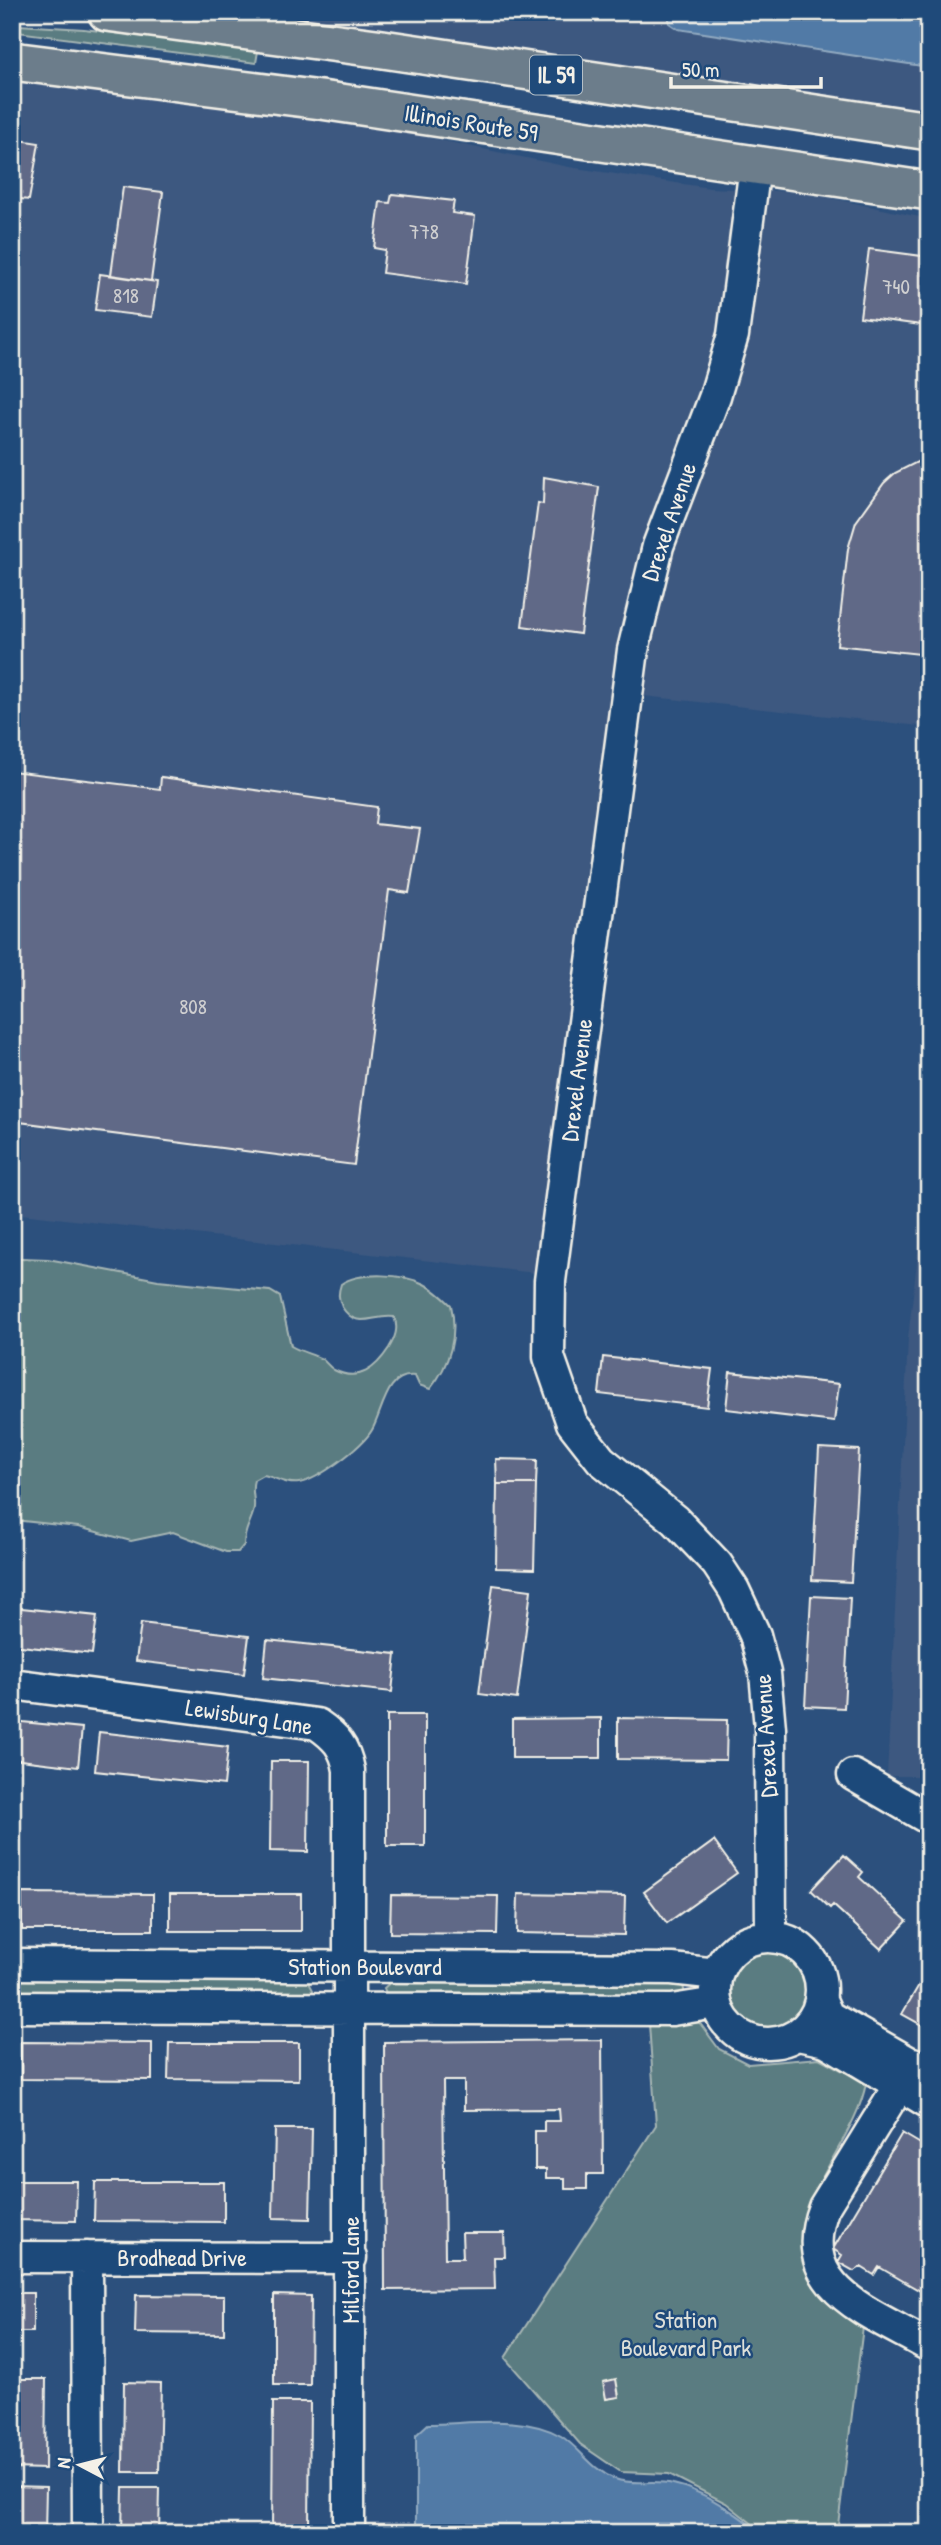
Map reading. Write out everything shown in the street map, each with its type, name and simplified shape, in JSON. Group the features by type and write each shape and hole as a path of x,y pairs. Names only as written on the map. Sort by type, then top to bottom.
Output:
{"main road":[{"name":"IL 59","path":"107,12 376,48 929,131"},
{"name":"Illinois Route 59","path":"12,61 321,100 929,191"}],"street":[{"name":"Drexel Avenue","path":"755,166 730,346 715,396 658,546 633,650 550,1280 547,1323 549,1357 572,1423 601,1460 675,1520 717,1564 734,1590 755,1635 765,1673 770,1728 771,1937"},
{"name":"Lewisburg Lane","path":"12,1684 296,1720 317,1724 334,1735 345,1750 349,1770 351,2007"},
{"path":"853,1775 929,1819"},
{"path":"821,2000 809,2025 798,2035 783,2042 766,2044 749,2041 734,2032 723,2019 716,2003 717,1974 725,1958 738,1946 754,1939 771,1937 799,1947 810,1957 818,1970 821,2000 828,2016 914,2074 929,2103"},
{"name":"Station Boulevard","path":"12,1964 672,1969 717,1974"},
{"name":"Station Boulevard","path":"12,2007 672,2010 716,2003"},
{"name":"Milford Lane","path":"349,2533 351,2007"},
{"path":"798,2035 826,2041 914,2074"},
{"path":"914,2074 824,2207 817,2225 815,2246 817,2261 833,2288 929,2346"},
{"name":"Brodhead Drive","path":"12,2257 351,2258"},
{"path":"87,2257 88,2533"}],"shaded area":[{"path":"217,12 929,12 929,112"},
{"path":"669,12 892,12 929,17 929,67 678,29 669,23"},
{"path":"12,72 397,131 569,167 710,188 803,192 929,219 929,727 625,694 544,1274 12,1213"},
{"path":"929,1158 929,1776 887,1776 908,1338"},
{"path":"496,2422 546,2429 568,2441 593,2465 615,2479 685,2487 720,2504 761,2533 416,2533 416,2435 428,2424"}],"green space":[{"path":"18,25 84,29 258,51 256,63 17,32"},
{"path":"48,1259 158,1280 270,1291 280,1297 291,1346 322,1359 334,1370 351,1375 366,1371 378,1362 393,1340 396,1325 394,1317 360,1320 348,1314 340,1301 341,1284 359,1277 382,1275 405,1278 428,1286 451,1305 451,1349 443,1370 430,1389 419,1385 415,1376 405,1376 398,1380 387,1394 367,1437 328,1469 299,1483 289,1483 263,1475 254,1480 254,1509 244,1545 238,1552 226,1552 173,1532 131,1541 78,1527 14,1520 12,1260"},
{"path":"766,1949 782,1952 796,1961 805,1975 808,1991 805,2007 796,2021 782,2030 766,2033 750,2030 736,2021 727,2007 724,1991 727,1975 736,1961 750,1952"},
{"path":"12,1977 307,1979 313,1990 311,1995 12,1999"},
{"path":"393,1980 666,1980 683,1985 685,1995 388,1998 384,1988"},
{"name":"Station Boulevard Park","path":"699,2022 719,2049 748,2064 819,2058 866,2083 859,2107 808,2208 802,2234 804,2259 815,2283 863,2327 837,2533 764,2533 726,2503 669,2474 621,2472 580,2444 505,2358 656,2125 649,2024"}],"building":[{"path":"13,139 39,143 29,200 12,198"},
{"path":"123,187 163,192 151,281 111,275"},
{"path":"392,194 454,201 452,213 475,216 466,284 382,273 385,250 374,248 380,202 390,203"},
{"path":"869,249 929,257 929,326 860,317"},
{"path":"100,274 157,282 152,317 95,310"},
{"path":"929,456 929,655 837,645 848,549 856,522 884,483 895,473"},
{"path":"544,477 599,487 580,634 522,626 538,503 543,504"},
{"path":"12,771 160,789 161,777 377,807 375,824 420,829 409,893 389,890 354,1165 12,1121"},
{"path":"603,1357 712,1369 707,1407 599,1394"},
{"path":"730,1372 839,1384 834,1422 726,1409"},
{"path":"819,1448 859,1450 851,1582 812,1580"},
{"path":"496,1459 537,1460 536,1484 497,1484"},
{"path":"497,1484 536,1484 534,1569 496,1568"},
{"path":"493,1585 531,1590 517,1699 479,1694"},
{"path":"811,1596 850,1598 844,1708 805,1706"},
{"path":"12,1607 97,1616 92,1654 12,1645"},
{"path":"141,1623 249,1636 244,1674 136,1661"},
{"path":"267,1640 396,1654 392,1692 263,1678"},
{"path":"387,1715 425,1715 425,1846 387,1846"},
{"path":"601,1718 601,1758 512,1758 512,1719"},
{"path":"618,1718 727,1720 726,1760 618,1759"},
{"path":"12,1721 82,1728 78,1767 12,1759"},
{"path":"99,1732 228,1747 224,1785 95,1771"},
{"path":"271,1761 309,1761 308,1852 270,1851"},
{"path":"714,1841 737,1873 667,1923 644,1892"},
{"path":"844,1855 863,1872 859,1877 907,1921 881,1949 833,1905 830,1908 811,1890"},
{"path":"22,1893 153,1894 153,1930 22,1930"},
{"path":"170,1894 301,1894 301,1931 170,1931"},
{"path":"518,1894 625,1896 624,1935 517,1933"},
{"path":"391,1895 498,1896 497,1934 390,1933"},
{"path":"929,1968 929,2029 902,2014"},
{"path":"602,2040 603,2174 587,2174 587,2189 565,2189 565,2178 546,2178 546,2169 535,2169 535,2131 544,2131 544,2121 560,2121 559,2109 464,2110 464,2081 443,2081 445,2258 463,2258 462,2233 504,2233 505,2257 494,2257 495,2289 385,2290 384,2042"},
{"path":"21,2042 152,2043 152,2080 21,2079"},
{"path":"169,2043 299,2043 299,2080 168,2079"},
{"path":"275,2129 312,2129 310,2219 273,2218"},
{"path":"902,2133 929,2149 929,2296 879,2267 874,2275 861,2267 854,2271 838,2262 842,2255 833,2249"},
{"path":"12,2181 77,2181 76,2221 12,2220"},
{"path":"95,2182 224,2182 224,2222 94,2221"},
{"path":"12,2293 33,2293 33,2332 12,2332"},
{"path":"136,2295 224,2296 224,2334 135,2333"},
{"path":"274,2295 311,2296 310,2385 274,2385"},
{"path":"12,2379 46,2379 45,2469 12,2468"},
{"path":"616,2379 619,2397 606,2399 603,2382"},
{"path":"124,2382 161,2383 159,2472 123,2472"},
{"path":"273,2402 310,2402 309,2532 272,2531"},
{"path":"12,2486 46,2487 45,2533 12,2533"},
{"path":"123,2488 160,2488 159,2533 122,2533"}]}
